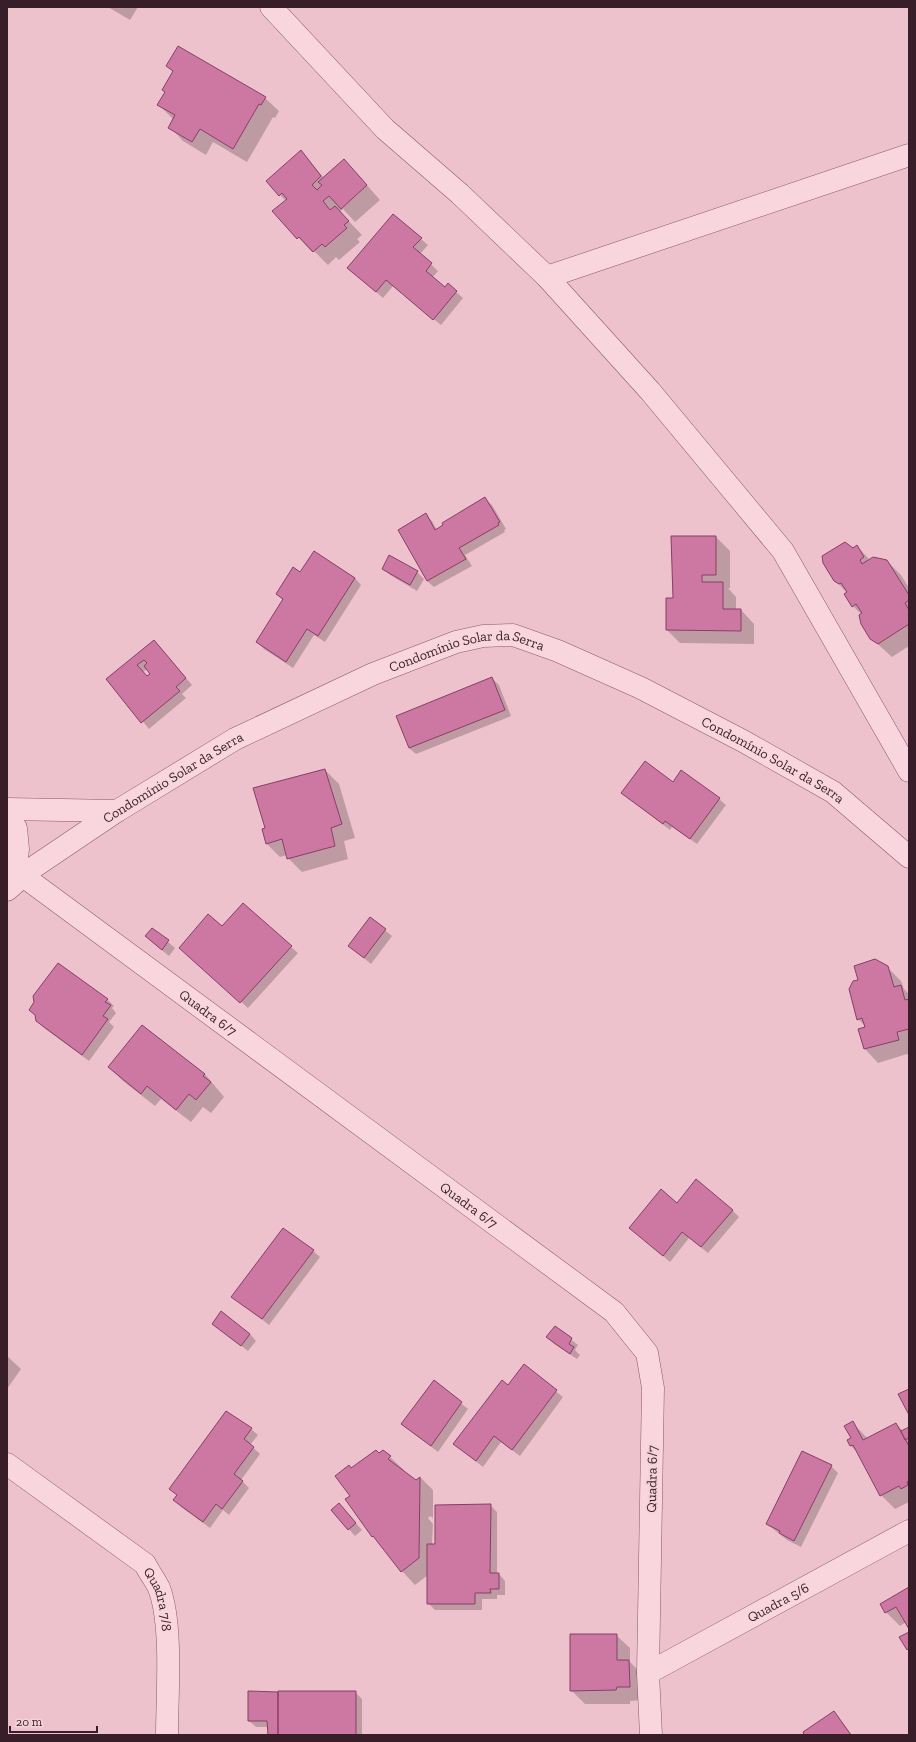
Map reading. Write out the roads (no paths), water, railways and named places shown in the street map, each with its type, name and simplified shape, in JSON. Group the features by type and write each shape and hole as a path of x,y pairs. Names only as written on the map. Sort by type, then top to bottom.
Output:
{"street":[{"path":"271,7 384,129 460,194 547,277 650,391 783,552 909,771"},
{"path":"547,277 909,155"},
{"name":"Condomínio Solar da Serra","path":"12,885 117,811 235,739 374,674 456,642 483,636 513,635 558,651 641,688 743,741 833,792 909,857"},
{"path":"7,808 117,811"},
{"path":"7,818 16,828 18,849 12,885"},
{"name":"Quadra 6/7","path":"12,885 614,1312 647,1353 653,1388 648,1674 651,1735"},
{"name":"Quadra 7/8","path":"7,1464 145,1564 158,1588 165,1616 167,1650 167,1735"},
{"name":"Quadra 5/6","path":"648,1674 909,1531"}]}
